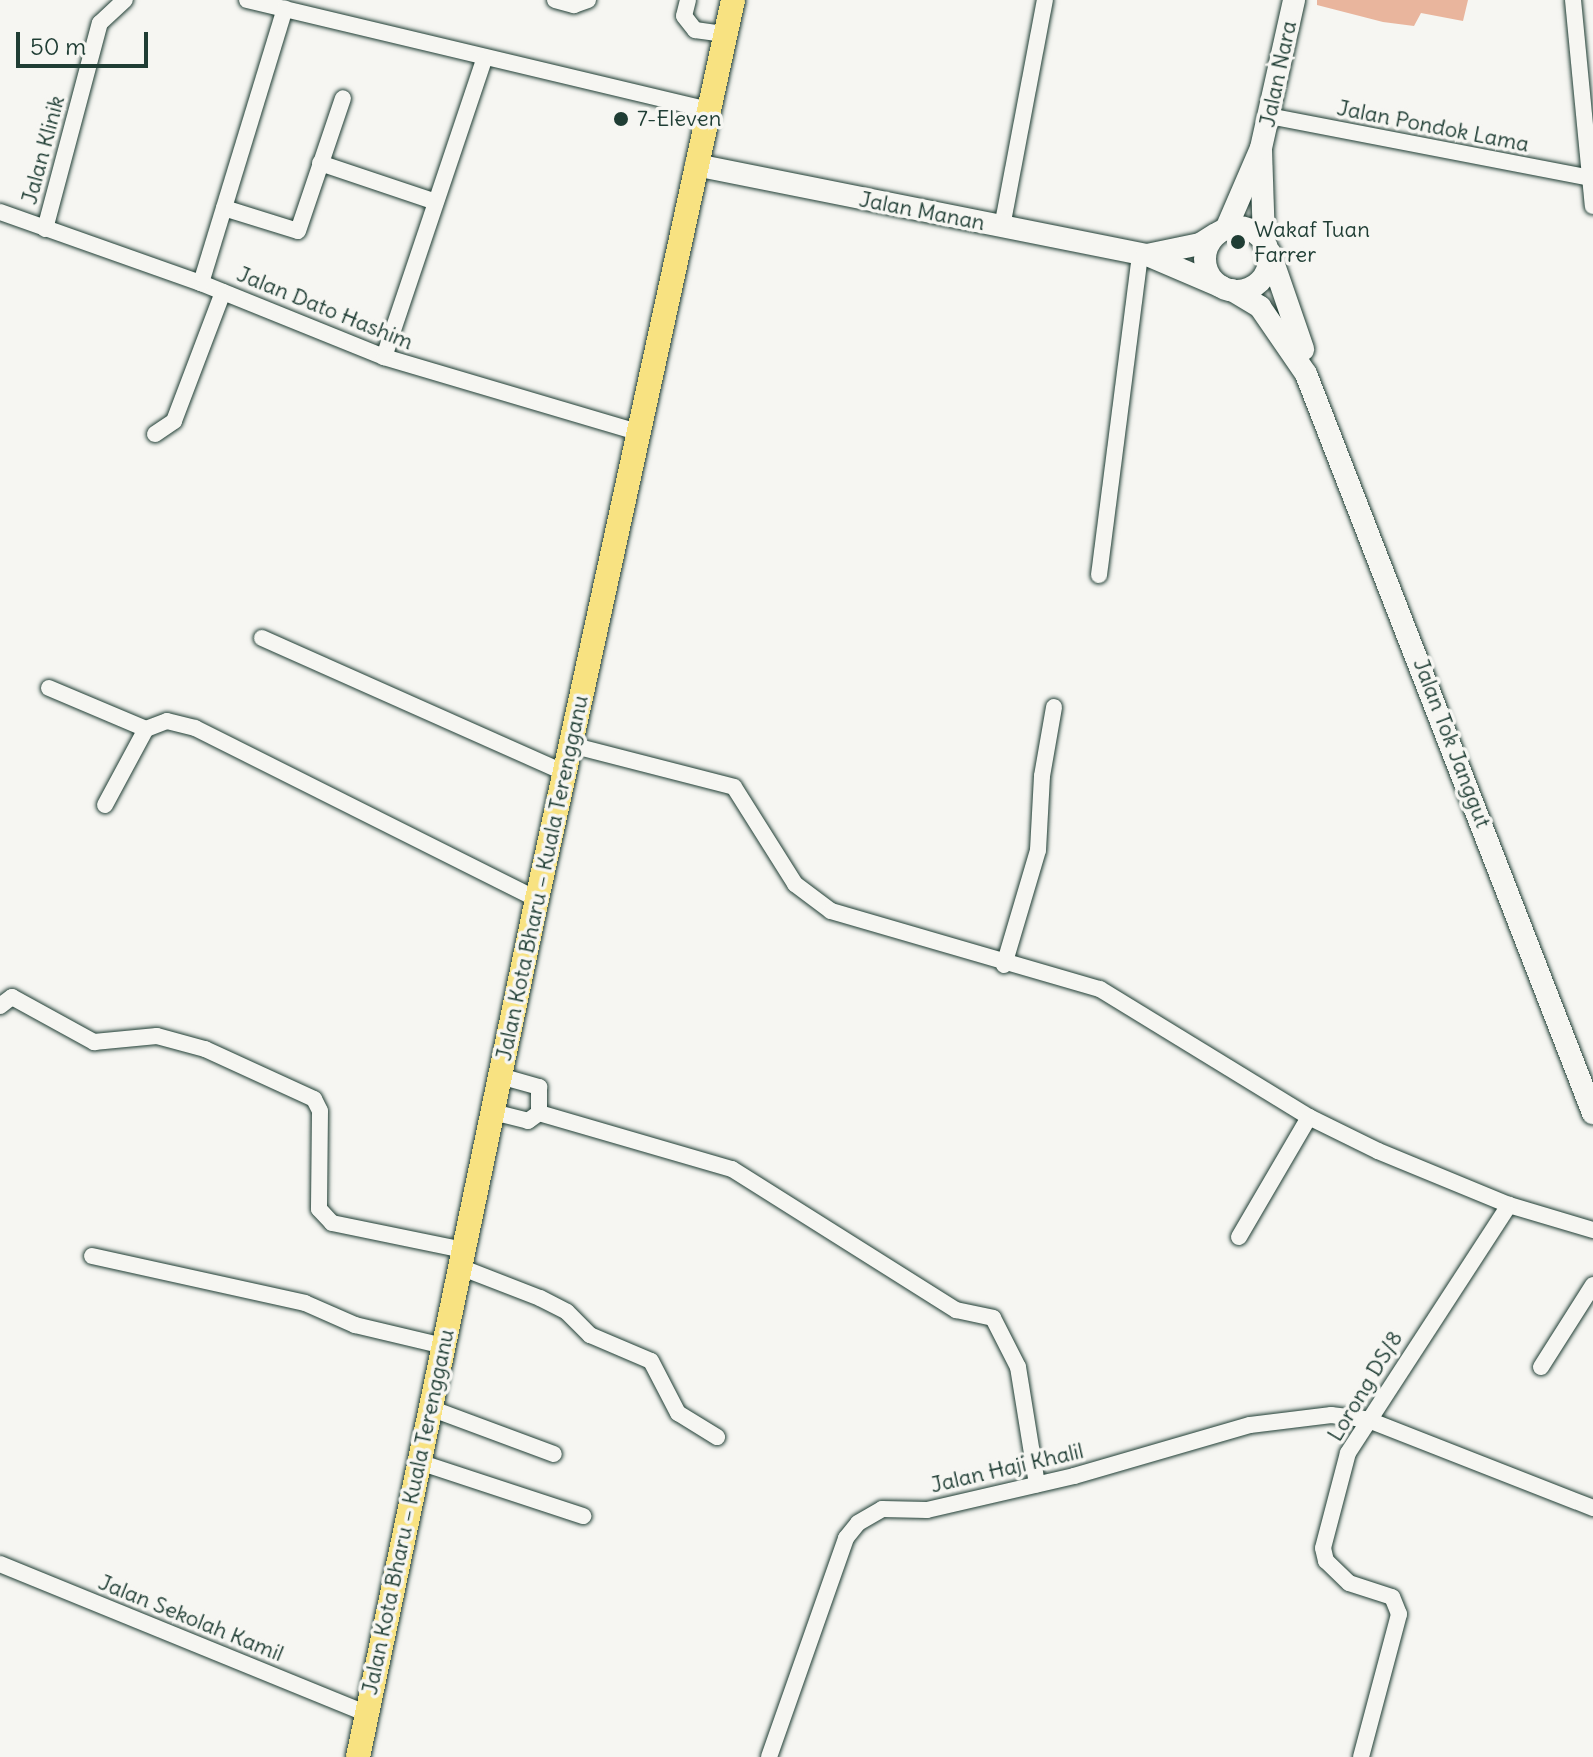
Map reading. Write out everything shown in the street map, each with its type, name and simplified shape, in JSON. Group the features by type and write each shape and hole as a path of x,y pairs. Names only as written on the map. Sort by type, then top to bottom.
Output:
{"main road":[{"name":"Jalan Kota Bharu – Kuala Terengganu","path":"358,1757 537,899 733,0"},
{"name":"Jalan Nara","path":"1221,231 1261,148 1294,0"},
{"name":"Jalan Nara","path":"1261,148 1266,245"},
{"name":"Jalan Manan","path":"696,165 1144,254 1227,289"},
{"path":"1246,227 1266,245 1261,281 1227,289 1206,262 1221,231 1246,227"},
{"name":"Jalan Manan","path":"1144,254 1200,244 1221,231"},
{"name":"Jalan Tok Janggut","path":"1266,245 1306,374 1593,1113"},
{"name":"Jalan Tok Janggut","path":"1227,289 1260,307 1306,374"}],"street":[{"name":"Jalan Klinik","path":"45,229 100,23 116,2 125,0"},
{"path":"247,0 484,59 709,110"},
{"path":"555,0 574,5 588,0"},
{"path":"688,0 684,16 695,30 725,34"},
{"path":"1002,227 1045,0"},
{"path":"1573,0 1593,206"},
{"path":"201,283 285,9"},
{"path":"384,357 484,59"},
{"path":"224,208 298,231 343,98"},
{"name":"Jalan Pondok Lama","path":"1269,116 1590,178"},
{"path":"320,163 436,202"},
{"name":"Jalan Dato Hashim","path":"0,212 201,283 384,357 638,432"},
{"path":"1099,575 1144,254"},
{"path":"155,434 174,421 223,292"},
{"path":"262,638 565,773"},
{"path":"49,688 146,729"},
{"path":"1004,965 1038,850 1042,776 1054,707"},
{"path":"105,805 146,729 167,721 195,728 537,899"},
{"path":"571,745 734,787 768,846 813,900 831,911 1120,999 1309,1117 1509,1205 1593,1230"},
{"path":"0,1006 12,997 94,1042 157,1036 205,1049 314,1099 320,1111 319,1209 332,1223 462,1259 567,1312 590,1335 651,1361 678,1413 717,1437"},
{"path":"500,1076 539,1087 539,1113"},
{"path":"493,1112 528,1121 539,1113"},
{"path":"539,1113 732,1169 956,1310 993,1318 1018,1367 1037,1484"},
{"path":"1239,1237 1309,1117"},
{"name":"Lorong DS/8","path":"1361,1757 1399,1614 1397,1603 1336,1575 1323,1548 1348,1453 1366,1419 1509,1205"},
{"path":"92,1256 305,1303 355,1325 444,1346"},
{"path":"1541,1367 1593,1285"},
{"path":"430,1408 554,1454"},
{"name":"Jalan Haji Khalil","path":"769,1757 846,1538 858,1523 882,1509 927,1510 1037,1484 1250,1425 1331,1415 1366,1419 1593,1508"},
{"path":"419,1462 583,1516"},
{"name":"Jalan Sekolah Kamil","path":"0,1564 366,1713"}],"building":[{"path":"1317,0 1468,0 1463,21 1421,13 1414,26 1383,22 1317,5"}],"place":[{"name":"7-Eleven","path":"621,119"},
{"name":"Wakaf Tuan Farrer","path":"1238,242"}]}
